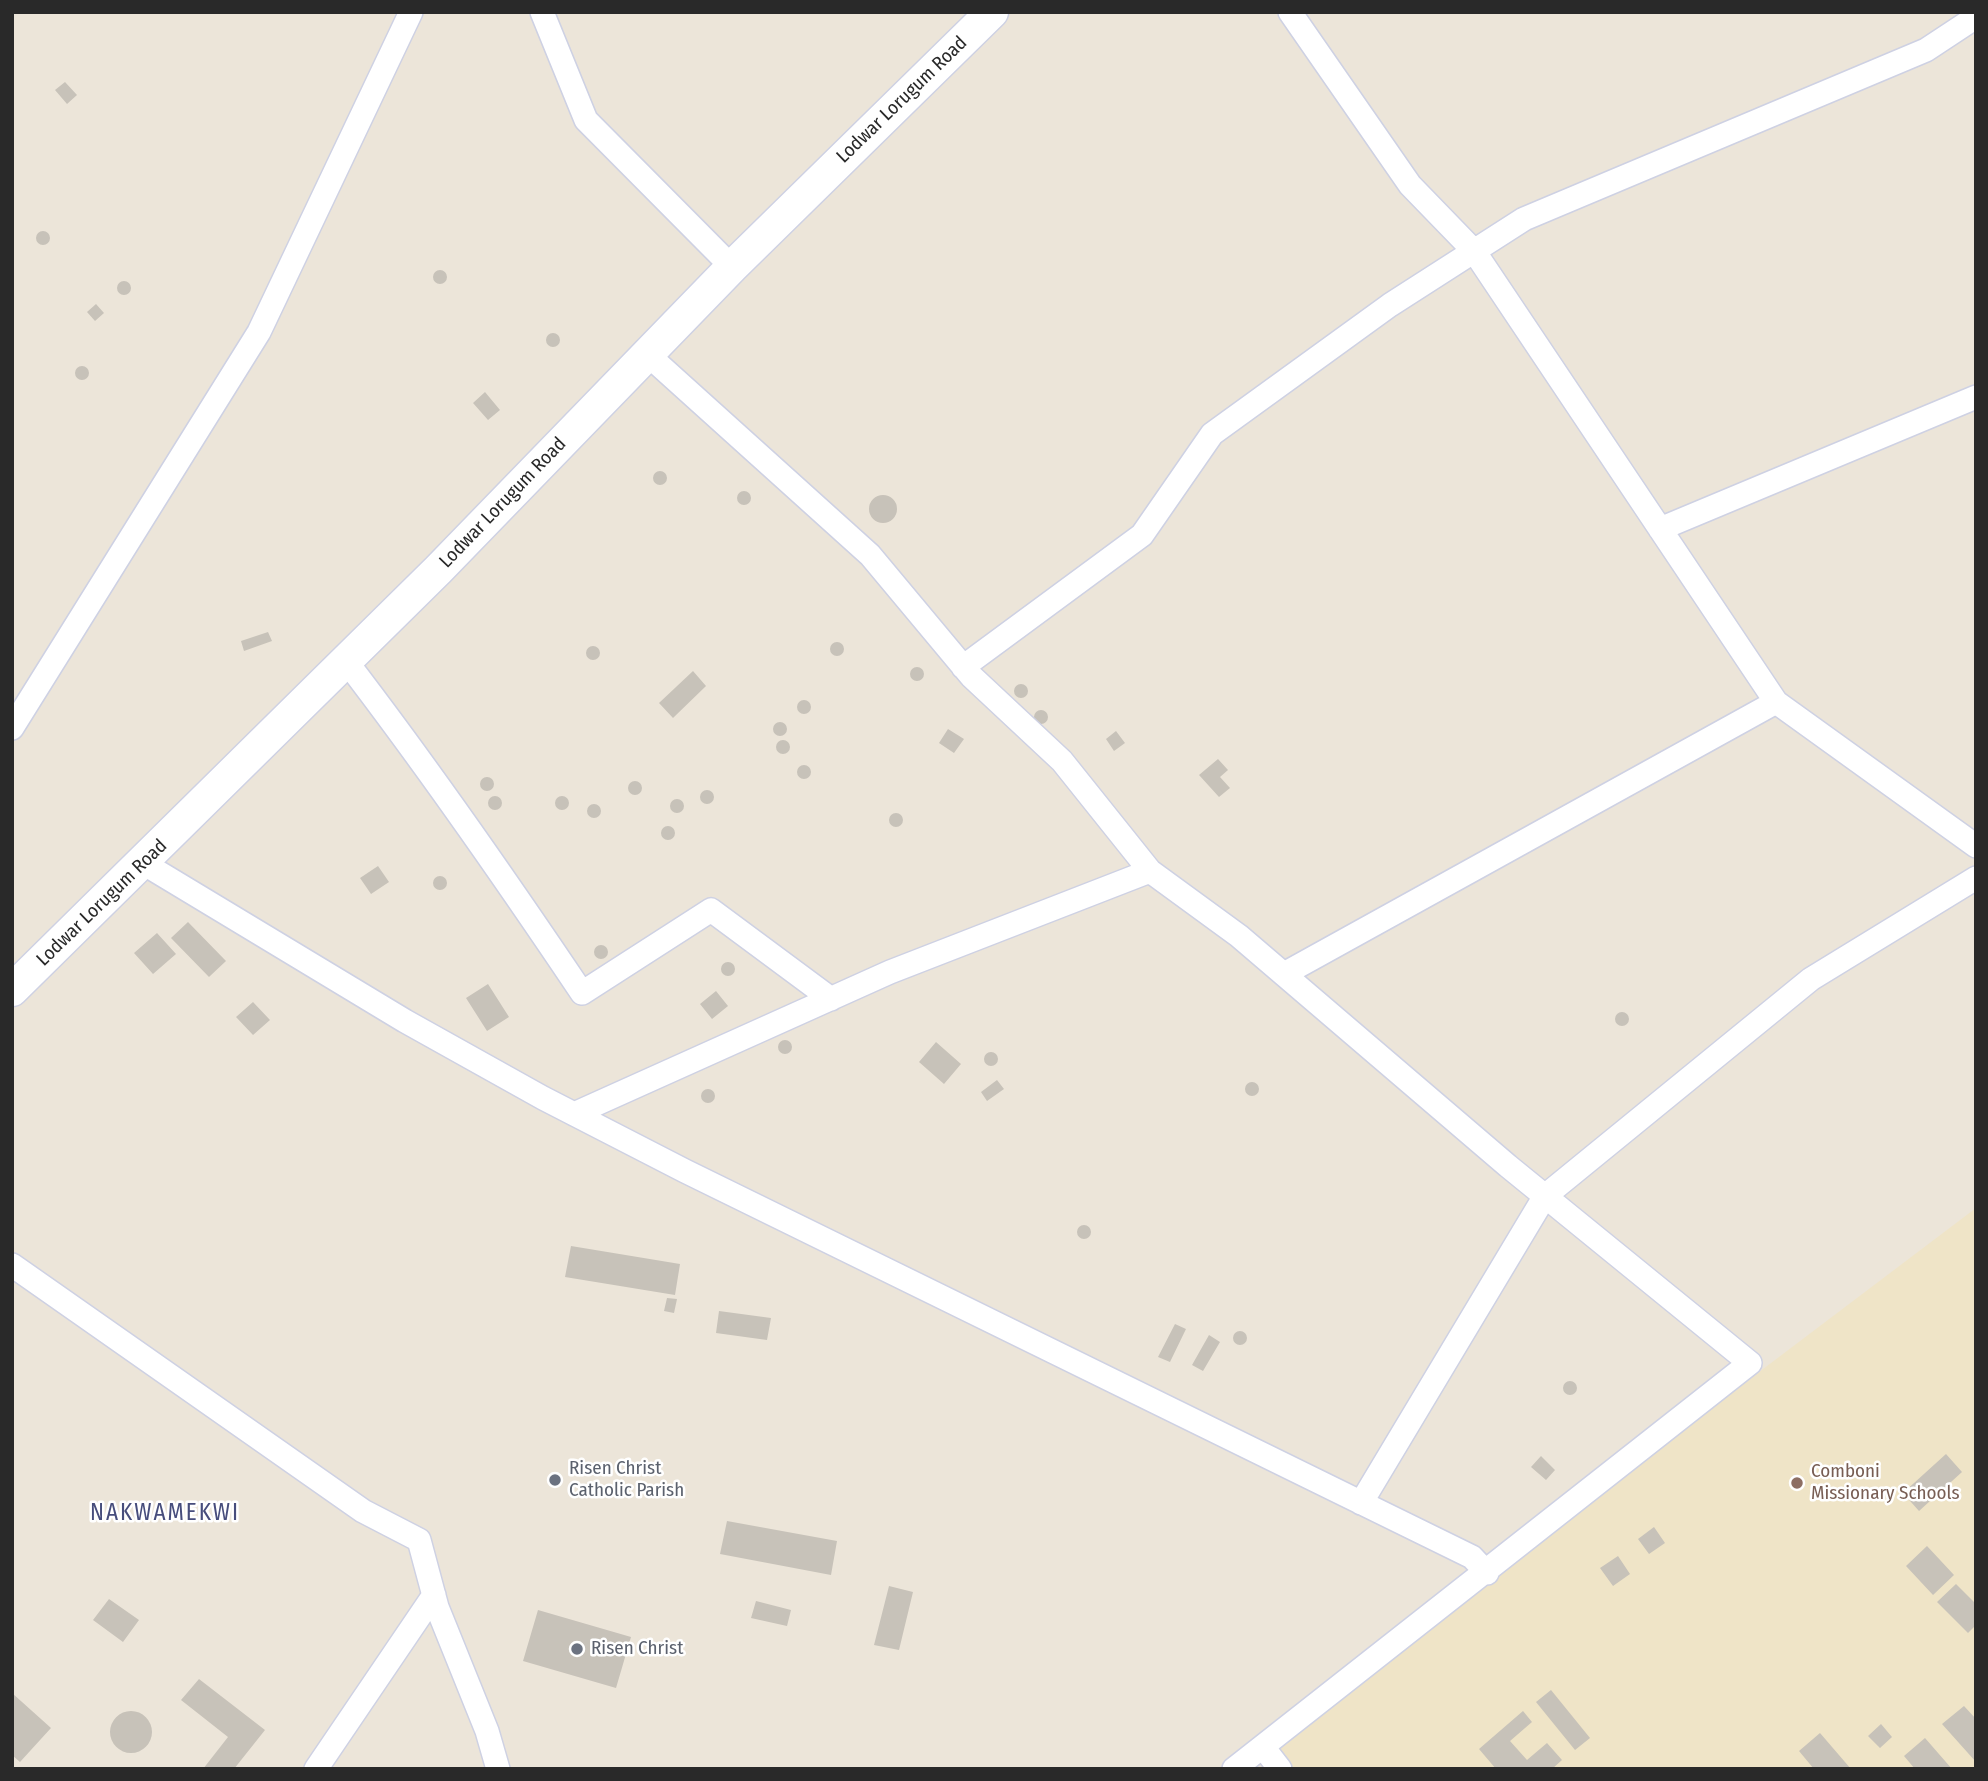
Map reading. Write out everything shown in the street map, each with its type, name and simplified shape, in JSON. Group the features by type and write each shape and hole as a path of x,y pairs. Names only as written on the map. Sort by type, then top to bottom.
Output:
{"main road":[{"name":"Lodwar Lorugum Road","path":"12,990 438,570 732,267 992,12"}],"street":[{"path":"12,729 260,332 411,12"},
{"path":"542,12 586,120 732,267"},
{"path":"1290,12 1410,185 1474,251 1776,702 1976,846"},
{"path":"963,667 1142,535 1213,434 1390,305 1474,251 1524,219 1926,50 1976,17"},
{"path":"648,354 870,555 963,667 1062,761 1150,871 1239,936 1545,1196 1750,1363 1487,1573 1234,1769"},
{"path":"1660,529 1976,397"},
{"path":"346,661 418,755 582,993 711,910 831,999"},
{"path":"1284,974 1776,702"},
{"path":"143,863 405,1021 575,1114 685,1171 1472,1557 1487,1573"},
{"path":"575,1114 890,972 1150,871"},
{"path":"1361,1503 1545,1196 1811,979 1976,878"},
{"path":"12,1265 363,1511 419,1540 434,1595 498,1769"},
{"path":"316,1769 434,1595"},
{"path":"1263,1747 1280,1769"}],"shaded area":[{"name":"Comboni Missionary Schools","path":"1976,1208 1976,1769 1285,1769 1273,1753 1734,1391"}],"building":[{"path":"65,82 77,95 67,104 55,90"},
{"path":"43,231 48,233 48,243 43,245 38,243 36,238 38,233"},
{"path":"440,270 445,272 445,282 440,284 435,282 433,277 435,272"},
{"path":"124,281 129,283 129,293 124,295 119,293 117,288 119,283"},
{"path":"96,304 104,313 95,321 87,312"},
{"path":"553,333 558,335 558,345 553,347 548,345 546,340 548,335"},
{"path":"82,366 87,368 87,378 82,380 77,378 75,373 77,368"},
{"path":"485,392 500,410 488,420 473,403"},
{"path":"660,471 665,473 665,483 660,485 655,483 653,478 655,473"},
{"path":"744,491 749,493 749,503 744,505 739,503 737,498 739,493"},
{"path":"883,495 893,499 897,509 893,519 883,523 873,519 869,509 873,499"},
{"path":"268,632 272,641 244,651 241,641"},
{"path":"837,642 842,644 842,654 837,656 832,654 830,649 832,644"},
{"path":"593,646 598,648 598,658 593,660 588,658 586,653 588,648"},
{"path":"917,667 922,669 922,679 917,681 912,679 910,674 912,669"},
{"path":"693,671 706,686 673,718 659,703"},
{"path":"1021,684 1026,686 1026,696 1021,698 1016,696 1014,691 1016,686"},
{"path":"804,700 809,702 809,712 804,714 799,712 797,707 799,702"},
{"path":"1041,710 1046,712 1046,722 1041,724 1036,722 1034,717 1036,712"},
{"path":"780,722 785,724 785,734 780,736 775,734 773,729 775,724"},
{"path":"948,729 964,739 954,753 939,743"},
{"path":"1116,731 1125,743 1114,751 1106,739"},
{"path":"783,740 788,742 788,752 783,754 778,752 776,747 778,742"},
{"path":"1218,759 1228,770 1220,777 1230,788 1219,797 1199,775"},
{"path":"804,765 809,767 809,777 804,779 799,777 797,772 799,767"},
{"path":"487,777 492,779 492,789 487,791 482,789 480,784 482,779"},
{"path":"635,781 640,783 640,793 635,795 630,793 628,788 630,783"},
{"path":"707,790 712,792 712,802 707,804 702,802 700,797 702,792"},
{"path":"495,796 500,798 500,808 495,810 490,808 488,803 490,798"},
{"path":"562,796 567,798 567,808 562,810 557,808 555,803 557,798"},
{"path":"677,799 682,801 682,811 677,813 672,811 670,806 672,801"},
{"path":"594,804 599,806 599,816 594,818 589,816 587,811 589,806"},
{"path":"896,813 901,815 901,825 896,827 891,825 889,820 891,815"},
{"path":"668,826 673,828 673,838 668,840 663,838 661,833 663,828"},
{"path":"378,866 389,882 371,894 360,878"},
{"path":"440,876 445,878 445,888 440,890 435,888 433,883 435,878"},
{"path":"188,922 226,961 209,977 171,938"},
{"path":"157,933 176,954 153,974 134,953"},
{"path":"601,945 606,947 606,957 601,959 596,957 594,952 596,947"},
{"path":"728,962 733,964 733,974 728,976 723,974 721,969 723,964"},
{"path":"488,984 509,1017 487,1031 466,998"},
{"path":"716,991 728,1006 712,1019 700,1004"},
{"path":"253,1002 270,1020 253,1035 236,1017"},
{"path":"1622,1012 1627,1014 1627,1024 1622,1026 1617,1024 1615,1019 1617,1014"},
{"path":"785,1040 790,1042 790,1052 785,1054 780,1052 778,1047 780,1042"},
{"path":"936,1042 961,1064 944,1084 919,1062"},
{"path":"991,1052 996,1054 996,1064 991,1066 986,1064 984,1059 986,1054"},
{"path":"997,1080 1004,1089 987,1101 981,1092"},
{"path":"1252,1082 1257,1084 1257,1094 1252,1096 1247,1094 1245,1089 1247,1084"},
{"path":"708,1089 713,1091 713,1101 708,1103 703,1101 701,1096 703,1091"},
{"path":"1084,1225 1089,1227 1089,1237 1084,1239 1079,1237 1077,1232 1079,1227"},
{"path":"571,1246 680,1264 675,1295 565,1277"},
{"path":"667,1298 677,1299 674,1313 664,1311"},
{"path":"719,1311 771,1318 767,1340 716,1333"},
{"path":"1175,1324 1186,1329 1170,1362 1158,1357"},
{"path":"1240,1331 1245,1333 1245,1343 1240,1345 1235,1343 1233,1338 1235,1333"},
{"path":"1209,1335 1220,1342 1203,1371 1192,1365"},
{"path":"1570,1381 1575,1383 1575,1393 1570,1395 1565,1393 1563,1388 1565,1383"},
{"path":"1946,1454 1962,1472 1919,1511 1903,1493"},
{"path":"1541,1456 1555,1470 1546,1480 1531,1467"},
{"path":"727,1521 837,1541 831,1575 720,1554"},
{"path":"1654,1527 1665,1543 1649,1554 1638,1539"},
{"path":"1927,1546 1954,1575 1933,1595 1906,1566"},
{"path":"1618,1556 1630,1574 1613,1586 1600,1568"},
{"path":"1956,1584 1976,1604 1976,1625 1968,1633 1937,1602"},
{"path":"889,1586 913,1592 899,1650 874,1645"},
{"path":"109,1599 139,1620 123,1642 93,1620"},
{"path":"756,1601 791,1610 787,1626 751,1618"},
{"name":"Risen Christ","path":"538,1610 631,1637 616,1688 523,1661"},
{"path":"199,1679 265,1730 234,1769 203,1769 228,1737 181,1700"},
{"path":"1551,1690 1590,1738 1575,1750 1536,1702"},
{"path":"12,1693 51,1728 20,1762 12,1755"},
{"path":"1964,1706 1976,1719 1976,1762 1942,1724"},
{"path":"131,1711 146,1717 152,1732 146,1747 131,1753 116,1747 110,1732 116,1717"},
{"path":"1523,1711 1532,1722 1510,1741 1527,1760 1547,1743 1562,1760 1552,1769 1496,1769 1479,1749"},
{"path":"1881,1724 1892,1737 1880,1748 1868,1736"},
{"path":"1820,1733 1851,1769 1814,1769 1799,1751"},
{"path":"1925,1738 1952,1769 1915,1769 1904,1756"}],"place":[{"name":"Risen Christ Catholic Parish","path":"555,1480"},
{"name":"Comboni Missionary Schools","path":"1797,1483"},
{"name":"Risen Christ","path":"577,1649"}],"district":[{"name":"NAKWAMEKWI","path":"165,1514"}]}
